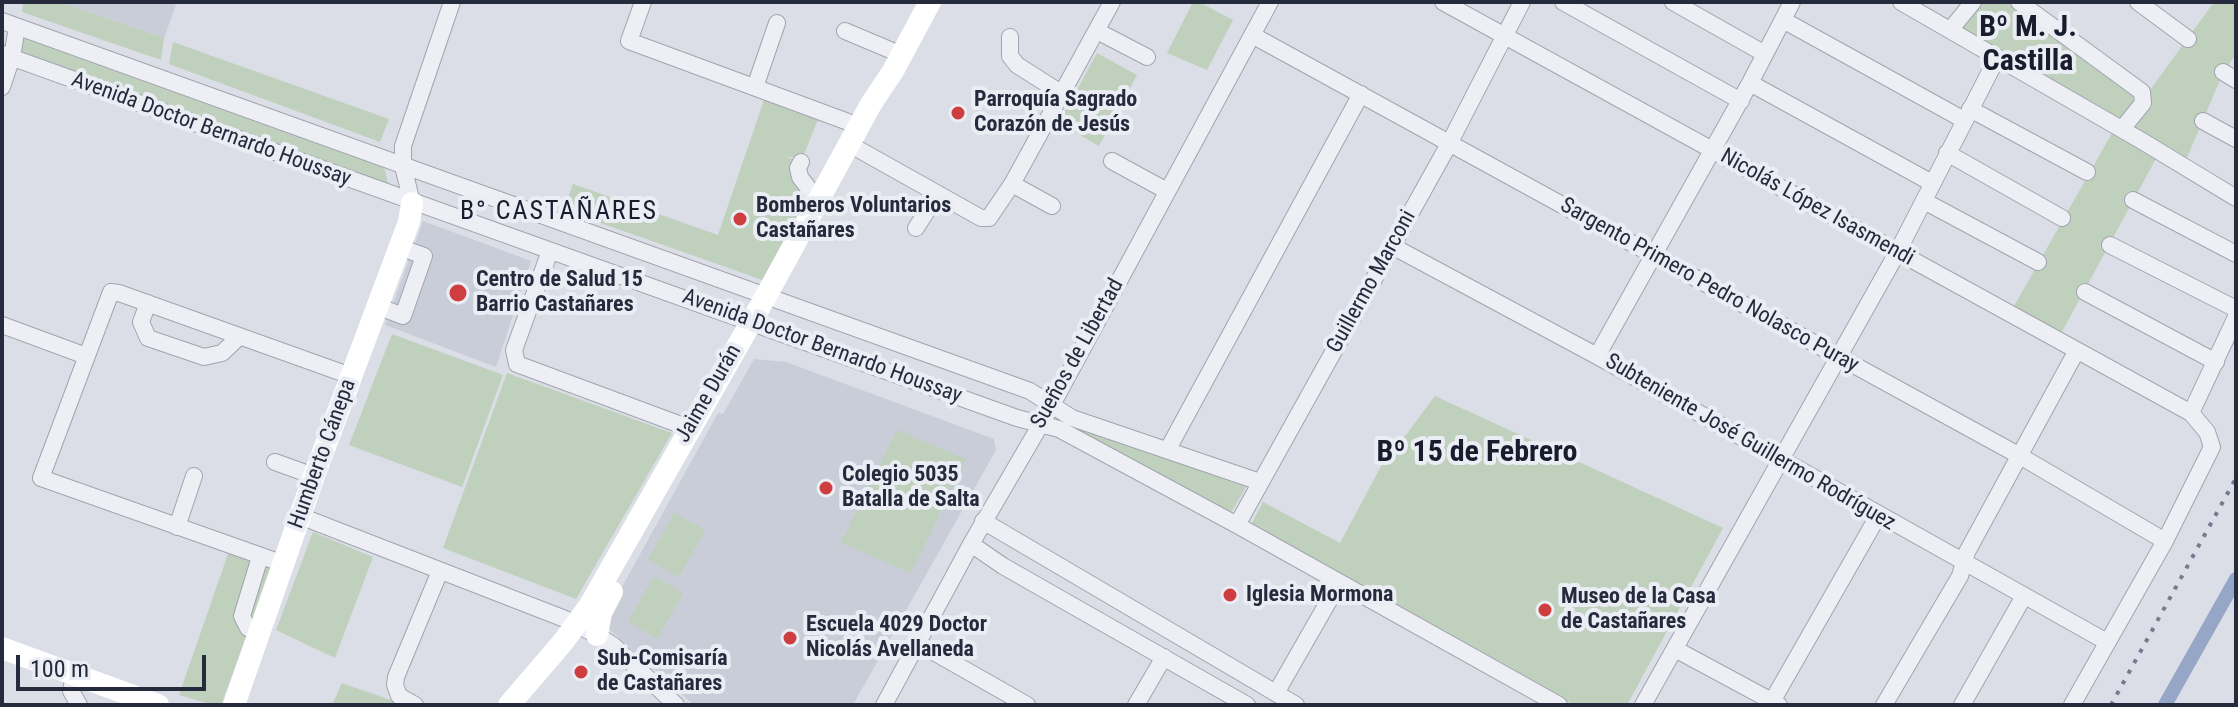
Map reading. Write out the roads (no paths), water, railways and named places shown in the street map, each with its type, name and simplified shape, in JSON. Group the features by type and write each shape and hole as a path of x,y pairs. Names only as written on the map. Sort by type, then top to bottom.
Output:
{"street":[{"path":"442,181 422,205 403,166 403,146 452,2"},
{"path":"643,2 629,41 755,87 856,140 937,195 981,218 989,218 1012,184 1112,2"},
{"name":"Jaime Durán","path":"587,630 689,428 771,298 930,2"},
{"name":"Sueños de Libertad","path":"884,705 983,521 1052,405 1270,2"},
{"name":"Nicolás López Isasmendi","path":"1443,2 2191,413"},
{"name":"Guillermo Marconi","path":"1237,525 1449,144 1522,2"},
{"path":"1563,2 1741,101"},
{"path":"1673,2 1765,54"},
{"path":"1901,2 2236,198"},
{"path":"1951,29 1973,2"},
{"path":"2019,2 2142,92 2143,103 2122,129"},
{"path":"2138,2 2188,39"},
{"path":"1597,356 1741,101 1788,7 1967,114 2087,172"},
{"path":"755,87 777,23"},
{"path":"2,87 9,24"},
{"name":"Avenida Doctor Bernardo Houssay","path":"9,24 1030,391 1072,418 1260,482"},
{"path":"845,31 898,63"},
{"path":"1097,31 1147,57"},
{"name":"Sargento Primero Pedro Nolasco Puray","path":"1252,35 2020,456 2165,541"},
{"path":"1010,37 1010,56 1017,65 1061,93"},
{"name":"Avenida Doctor Bernardo Houssay","path":"7,56 1059,429 1559,705"},
{"path":"1643,705 1897,253 1997,58"},
{"path":"1750,83 1932,183"},
{"path":"1168,449 1361,94"},
{"path":"2203,121 2236,139"},
{"name":"Jaime Durán","path":"771,298 818,201 856,140"},
{"path":"1947,153 2062,218"},
{"path":"1112,161 1167,191"},
{"path":"801,162 798,168 800,177 818,201"},
{"path":"1012,184 1052,206"},
{"path":"916,228 937,195"},
{"path":"2133,200 2236,254"},
{"path":"1924,201 2038,262"},
{"name":"Humberto Cánepa","path":"234,705 399,247 409,222 422,205"},
{"path":"2110,245 2236,309"},
{"name":"Subteniente José Guillermo Rodríguez","path":"1392,246 1597,356 2107,642"},
{"path":"550,251 514,350 517,364 689,428"},
{"path":"284,564 41,478 111,292 351,376"},
{"path":"2085,292 2216,362"},
{"path":"148,303 141,322 148,338 204,357 222,353 239,337"},
{"path":"2072,705 2165,541 2212,447 2207,432 2191,413 2236,317"},
{"name":"Jaime Durán","path":"509,705 587,630 605,604 756,322"},
{"path":"2,325 86,356"},
{"path":"1884,705 1960,576 1963,563 2076,352"},
{"path":"275,462 314,476"},
{"path":"177,527 194,476"},
{"path":"300,516 587,630 614,646 676,705"},
{"path":"1675,649 1774,704 1878,516"},
{"path":"983,521 1296,705"},
{"path":"971,544 1003,566 1247,705"},
{"path":"259,634 248,628 242,616 260,557"},
{"path":"415,705 399,696 396,677 440,571"},
{"path":"1276,693 1339,583"},
{"path":"1962,705 2024,596"},
{"path":"1112,627 1115,599"},
{"path":"918,643 1027,705"},
{"path":"3,653 158,705"},
{"path":"1136,705 1164,657"},
{"path":"74,675 71,691 79,705"},
{"path":"1220,690 1258,683"}],"waterway":[{"path":"2165,705 2236,579"}],"railway":[{"path":"2111,705 2236,478"}],"place":[{"name":"Parroquía Sagrado Corazón de Jesús","path":"958,113"},
{"name":"Bomberos Voluntarios Castañares","path":"740,219"},
{"name":"Centro de Salud 15 Barrio Castañares","path":"458,293"},
{"name":"Colegio 5035 Batalla de Salta","path":"826,488"},
{"name":"Iglesia Mormona","path":"1230,595"},
{"name":"Museo de la Casa de Castañares","path":"1545,610"},
{"name":"Escuela 4029 Doctor Nicolás Avellaneda","path":"790,638"},
{"name":"Sub-Comisaría de Castañares","path":"581,672"}],"district":[{"name":"Bº M. J. Castilla","path":"2028,45"},
{"name":"B° CASTAÑARES","path":"559,212"},
{"name":"Bº 15 de Febrero","path":"1477,453"}]}
